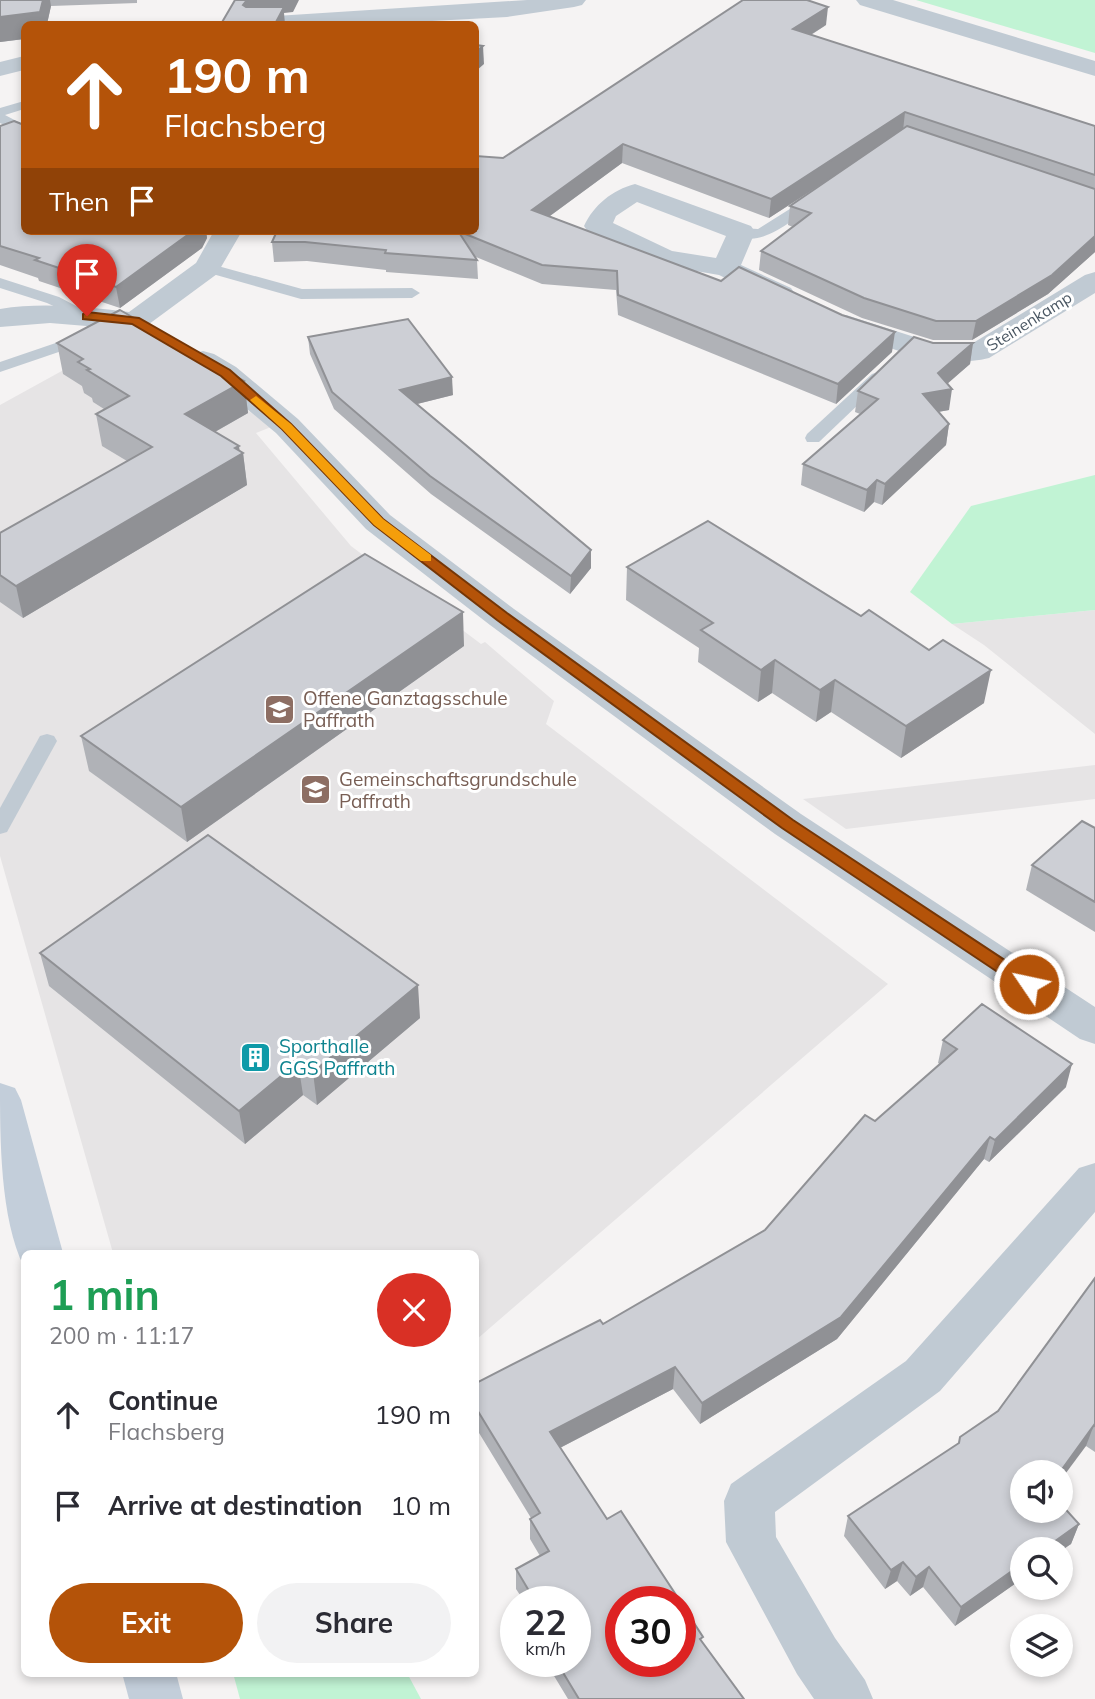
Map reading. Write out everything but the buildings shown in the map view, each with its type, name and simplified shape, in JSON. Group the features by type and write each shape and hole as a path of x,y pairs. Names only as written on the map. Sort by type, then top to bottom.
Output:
{"main road":[{"path":"0,1100 39,1250"},
{"path":"150,1677 156,1699"}],"street":[{"path":"345,21 507,10 574,0"},
{"path":"867,0 1095,69"},
{"path":"0,69 21,64"},
{"name":"Steinenkamp","path":"741,232 635,192 605,211 598,226 665,258 726,268 813,309 900,357 930,352 979,352 1095,281"},
{"path":"726,268 741,232"},
{"path":"135,321 207,268 226,235"},
{"path":"0,318 16,314 135,321 225,373 287,426 378,522 502,617 788,824 1095,1028"},
{"path":"846,1699 816,1656 751,1542 748,1501 923,1377 1095,1181"}],"lane":[{"path":"0,112 21,107"},
{"path":"0,118 21,128"},
{"path":"12,136 21,132"},
{"path":"741,232 761,234 826,189"},
{"path":"207,268 301,294 412,293"},
{"path":"0,283 94,317 87,337 0,367"},
{"path":"813,438 900,357"},
{"path":"0,827 47,741"}],"shaded area":[{"name":"Gemeinschaftsgrundschule Paffrath","path":"118,340 197,374 271,427 256,433 351,546 481,644 485,642 554,701 546,724 888,984 479,1337 479,1250 112,1250 0,856 0,405"},
{"path":"1095,610 1095,734 984,645 952,624"},
{"path":"1095,765 1095,799 846,829 803,799"}],"green space":[{"path":"916,0 1095,0 1095,53"},
{"path":"1095,475 1095,610 952,624 910,592 971,506"},
{"path":"234,1677 409,1677 421,1699 240,1699"}],"slow traffic":[{"path":"256,400 287,426 378,522 426,558"}],"place":[{"name":"Offene Ganztagsschule Paffrath","path":"280,709"},
{"name":"Gemeinschaftsgrundschule Paffrath","path":"316,790"},
{"name":"Sporthalle GGS Paffrath","path":"256,1057"}],"route":[{"path":"87,316 135,321 225,373 287,426 378,522 502,617 788,824 1029,984"}]}
